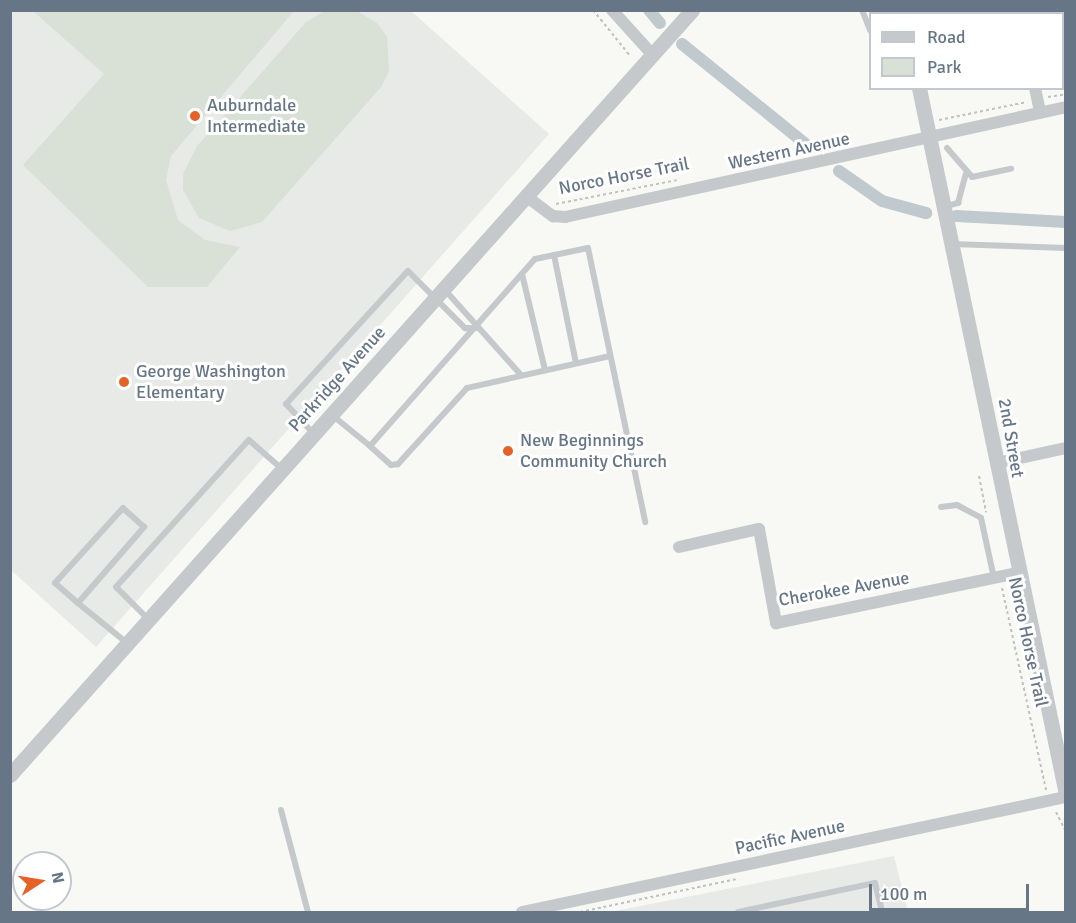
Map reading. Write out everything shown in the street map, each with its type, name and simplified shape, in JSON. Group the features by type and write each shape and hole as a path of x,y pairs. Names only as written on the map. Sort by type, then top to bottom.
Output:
{"street":[{"path":"612,10 651,53"},
{"name":"Parkridge Avenue","path":"10,775 440,295 651,53 688,16"},
{"name":"2nd Street","path":"919,90 1065,796"},
{"path":"1035,90 1040,112"},
{"name":"Western Avenue","path":"526,196 553,216 565,217 812,165 1065,107"},
{"path":"997,463 1065,448"},
{"name":"Cherokee Avenue","path":"679,547 759,529 776,623 1018,573"},
{"name":"Pacific Avenue","path":"522,912 1065,796"}],"lane":[{"path":"862,10 869,28"},
{"path":"947,148 966,174"},
{"path":"966,174 1011,169"},
{"path":"942,204 958,202 966,174"},
{"path":"951,244 1065,248"},
{"path":"370,446 535,259 588,248 645,522"},
{"path":"554,255 576,363"},
{"path":"314,434 286,404 408,270 440,295 472,315 476,328 521,375"},
{"path":"522,274 544,370"},
{"path":"440,295 465,328 476,328"},
{"path":"332,414 391,465 398,464 467,388 610,356"},
{"path":"149,620 116,587 249,440 283,469"},
{"path":"941,507 957,505 981,518 997,577"},
{"path":"78,603 144,527 123,508 55,583 78,603 127,644"},
{"path":"280,810 308,912"},
{"path":"738,912 875,883 882,912"}],"path":[{"path":"593,10 641,65"},
{"name":"Norco Horse Trail","path":"548,202 684,178"},
{"path":"979,476 988,520"},
{"name":"Norco Horse Trail","path":"997,577 1050,813"},
{"path":"1056,812 1065,832"}],"shaded area":[{"path":"11,11 411,11 549,134 96,647 11,570"},
{"path":"894,856 908,912 610,912"}],"green space":[{"path":"33,11 294,11 171,156 166,180 178,220 205,240 240,247 207,287 148,287 23,165 104,74"},
{"path":"325,11 357,11 377,23 387,37 389,71 382,86 262,222 230,231 199,218 183,190 183,174 197,146 306,22"}],"waterway":[{"path":"649,10 660,23"},
{"path":"682,44 808,146"},
{"path":"839,171 882,201 926,213"},
{"path":"956,216 1066,222"}],"place":[{"name":"Auburndale Intermediate","path":"195,116"},
{"name":"George Washington Elementary","path":"124,382"},
{"name":"New Beginnings Community Church","path":"508,451"}]}
